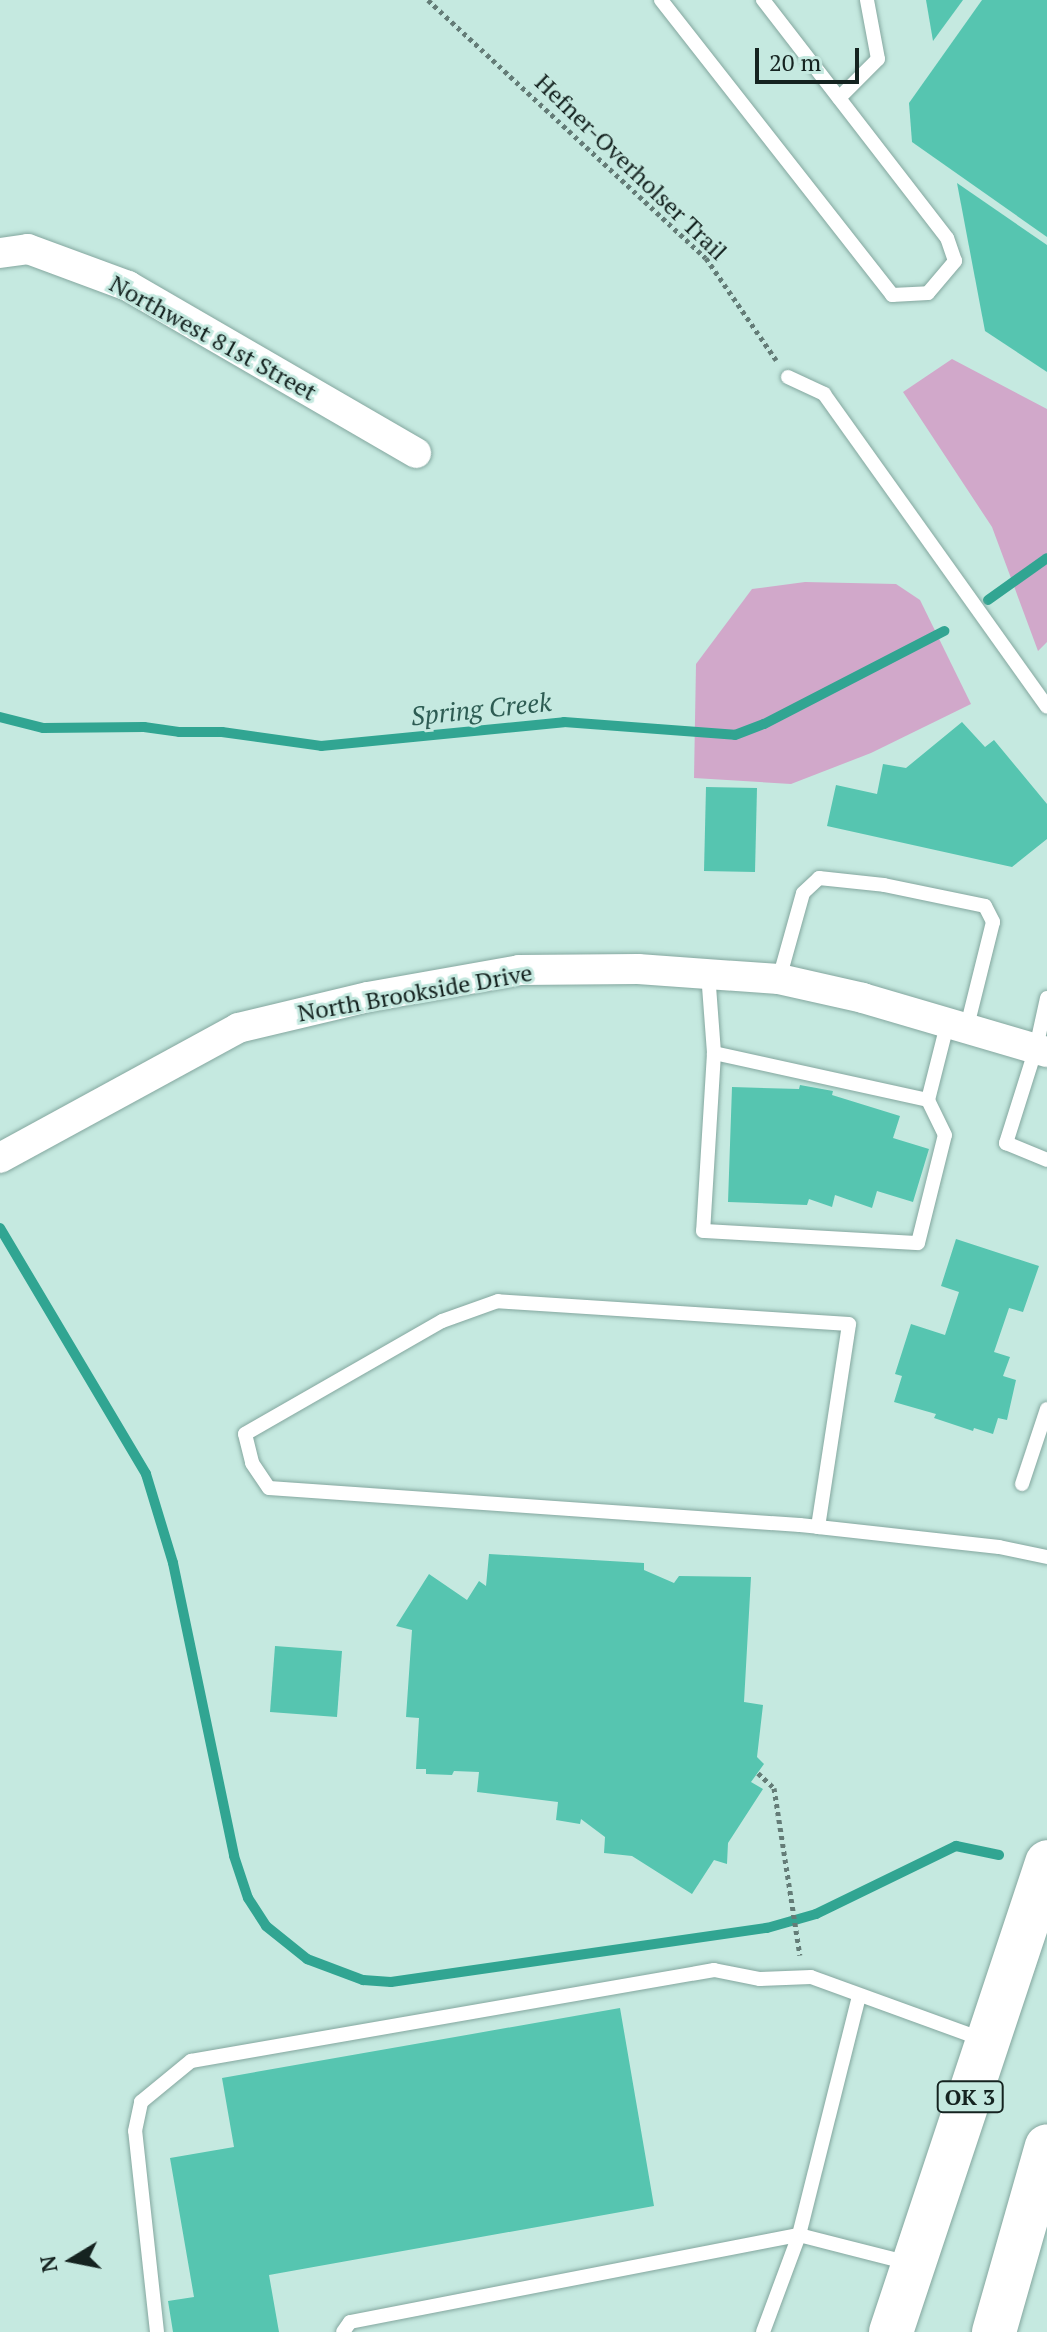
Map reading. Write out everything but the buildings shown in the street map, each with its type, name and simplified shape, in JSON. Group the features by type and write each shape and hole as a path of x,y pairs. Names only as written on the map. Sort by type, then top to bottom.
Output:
{"highway":[{"name":"OK 3","path":"891,2332 1047,1862"},
{"path":"994,2332 1047,2146"}],"street":[{"name":"Northwest 81st Street","path":"0,253 28,249 128,286 416,453"},
{"name":"North Brookside Drive","path":"0,1158 238,1028 368,997 519,970 584,968 708,972 779,979 957,1023 1042,1050"}],"lane":[{"path":"661,0 892,295 928,293 955,261 947,238 763,0"},
{"path":"839,98 878,59 867,0"},
{"path":"788,377 824,394 1047,707"},
{"path":"708,972 714,1053 703,1231 918,1243 945,1135 928,1100 993,922 985,906 884,885 819,878 803,893 779,979"},
{"path":"1047,998 1042,1050 1006,1143 1047,1160"},
{"path":"714,1053 928,1100"},
{"path":"818,1527 849,1324 498,1301 442,1321 245,1434 252,1463 269,1488 818,1527 999,1547 1047,1557"},
{"path":"1022,1484 1047,1409"},
{"path":"157,2332 135,2131 141,2102 191,2061 714,1970 760,1979 811,1977 989,2042"},
{"path":"763,2332 799,2235 859,1997"},
{"path":"343,2332 350,2322 799,2235 914,2264"}],"path":[{"name":"Hefner-Overholser Trail","path":"428,0 706,258 788,377"},
{"path":"758,1773 774,1788 799,1949"}],"shaded area":[{"path":"952,359 1047,409 1047,642 1038,651 992,527 903,392"},
{"path":"805,582 896,584 920,600 971,704 871,753 791,784 694,778 696,664 752,589"}],"waterway":[{"name":"Spring Creek","path":"988,600 1047,558"},
{"name":"Spring Creek","path":"0,717 43,728 144,727 179,732 222,732 321,746 564,722 735,735 764,724 944,631"},
{"path":"0,1228 146,1474 173,1563 234,1856 248,1898 266,1926 307,1959 363,1980 391,1982 767,1928 816,1914 956,1846 999,1855"}]}
